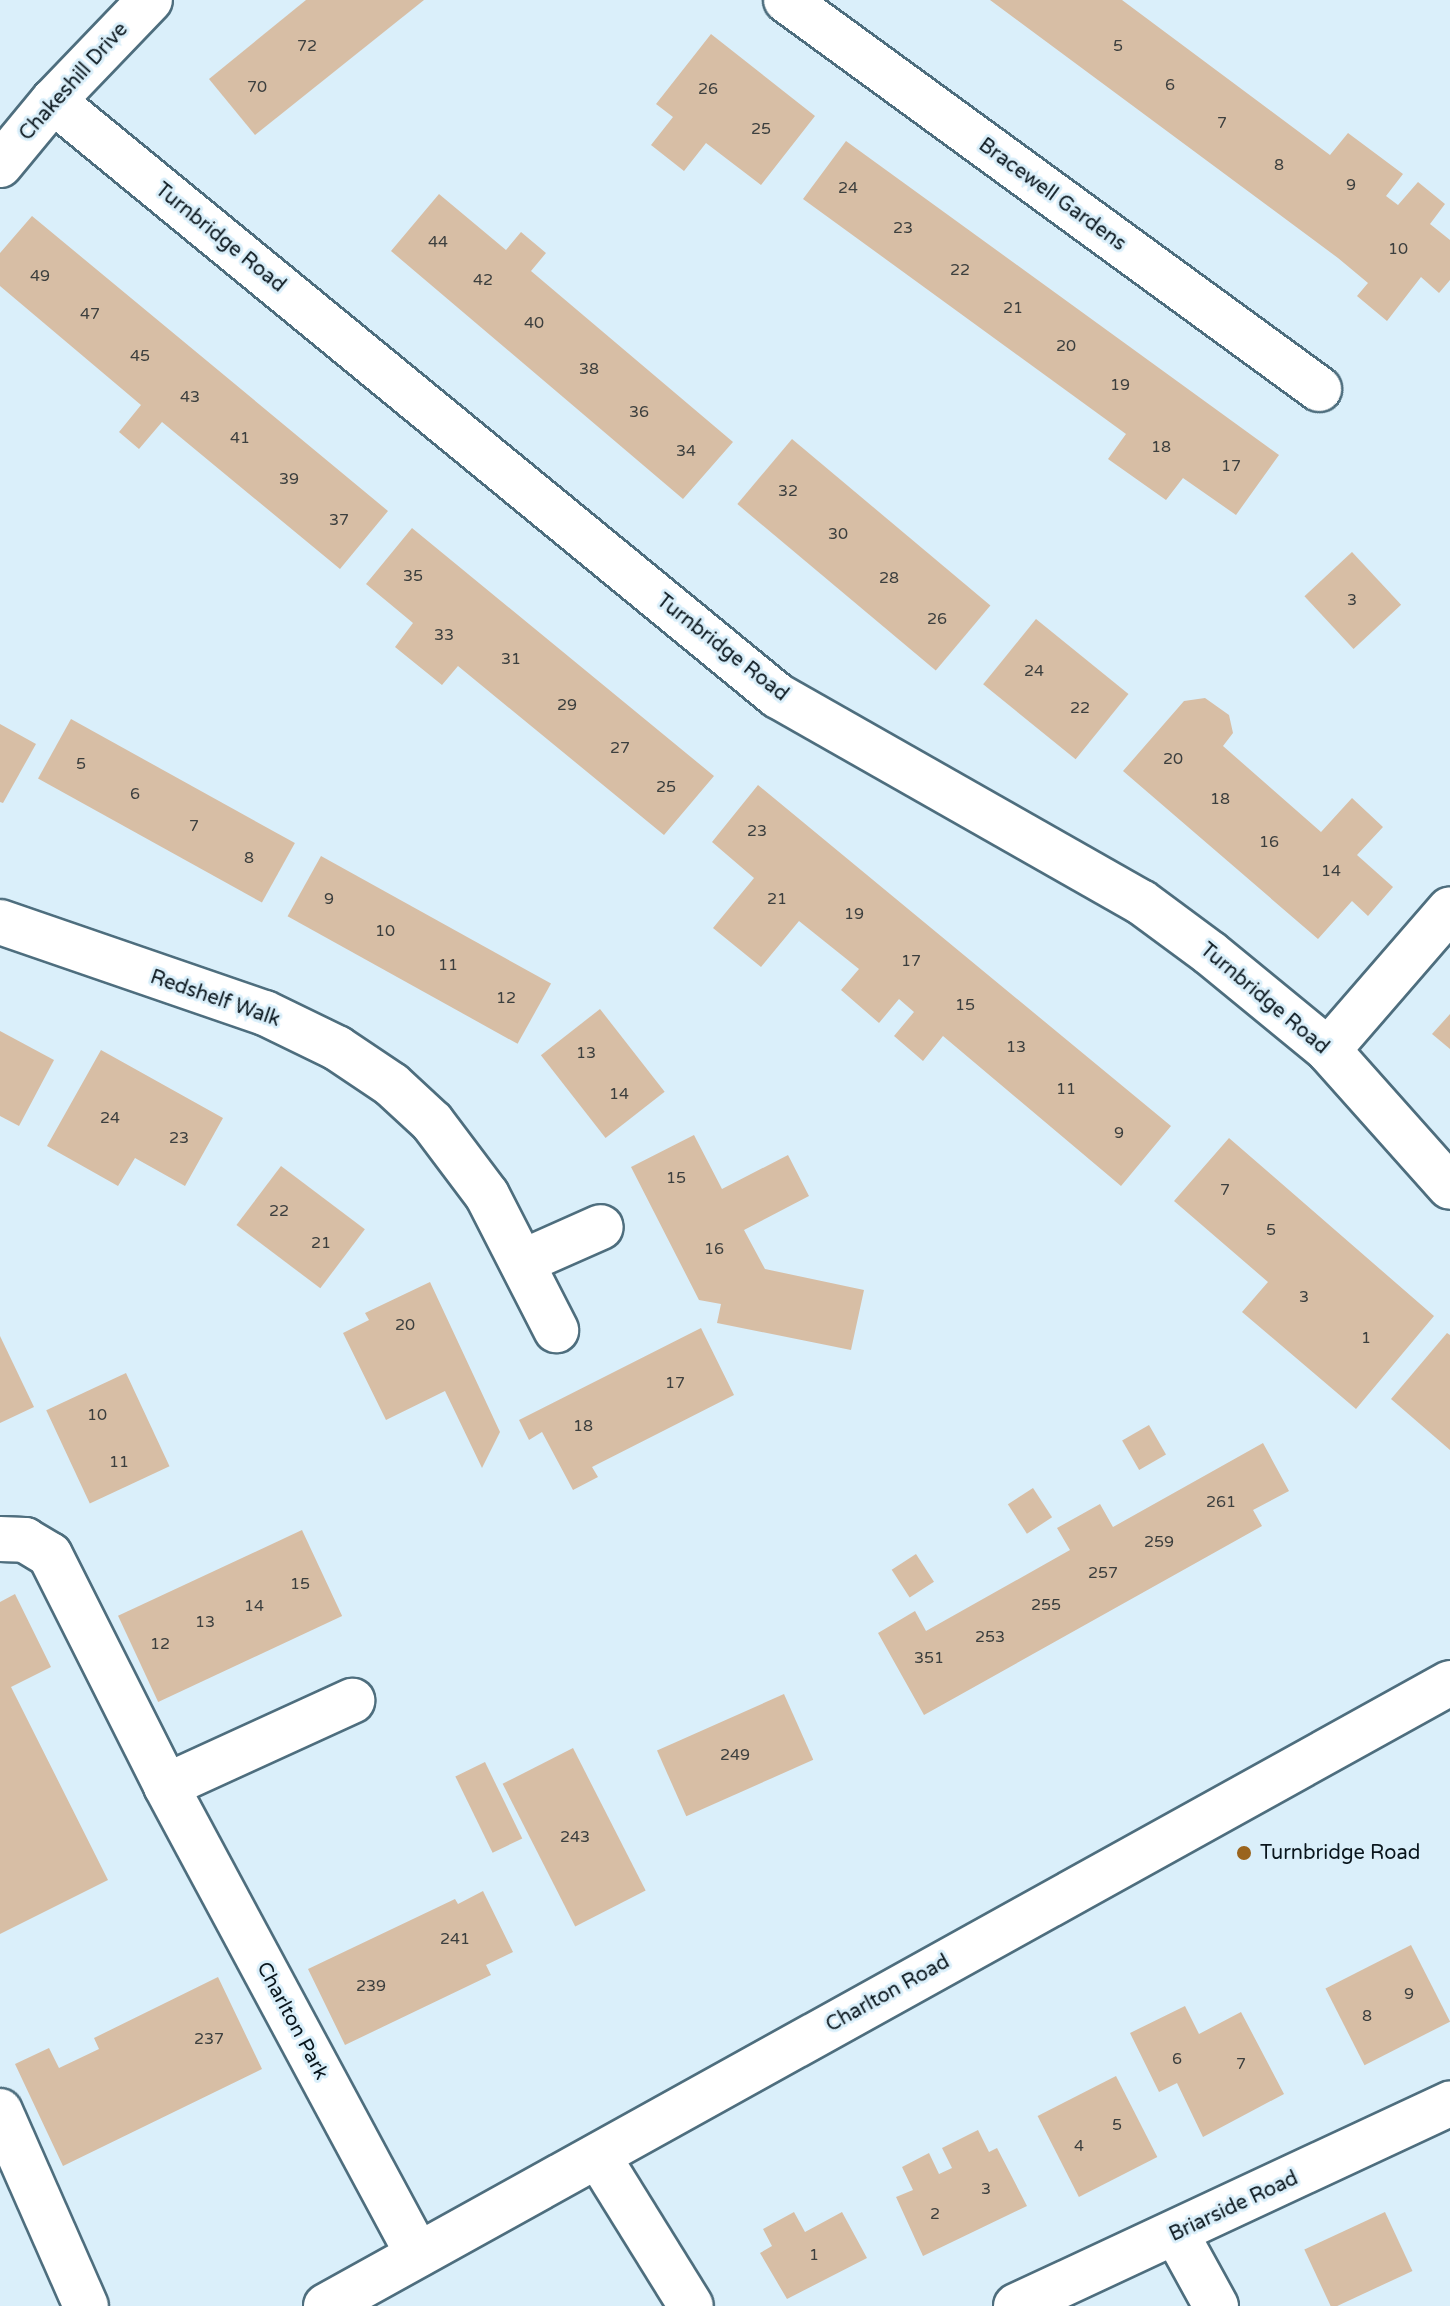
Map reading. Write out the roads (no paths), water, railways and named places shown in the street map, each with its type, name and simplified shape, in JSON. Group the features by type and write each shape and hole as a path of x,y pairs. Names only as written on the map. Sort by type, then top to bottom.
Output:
{"street":[{"name":"Chakeshill Drive","path":"0,165 53,101 150,0"},
{"name":"Bracewell Gardens","path":"786,0 1319,389"},
{"name":"Turnbridge Road","path":"53,101 778,696 1141,902 1328,1050 1450,1187"},
{"path":"1328,1050 1450,909"},
{"name":"Redshelf Walk","path":"0,922 265,1013 337,1048 392,1085 432,1122 487,1195 556,1330"},
{"path":"522,1262 601,1227"},
{"name":"Charlton Park","path":"0,1539 25,1540 50,1555 166,1786 418,2255"},
{"name":"Charlton Road","path":"326,2306 1450,1683"},
{"path":"166,1786 352,1701"},
{"name":"Briarside Road","path":"1016,2306 1177,2235 1450,2104"},
{"path":"0,2111 86,2306"},
{"path":"598,2156 691,2306"},
{"path":"1177,2235 1216,2306"}],"place":[{"name":"Turnbridge Road","path":"1244,1853"}]}
